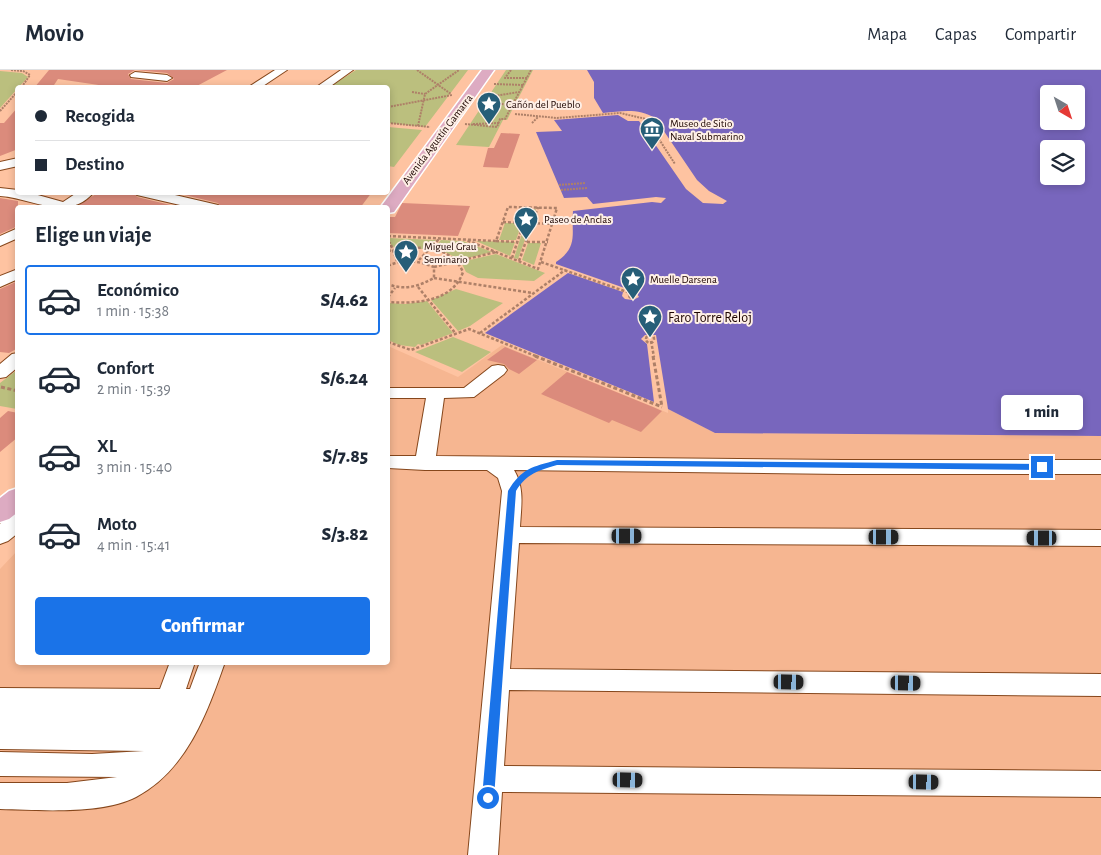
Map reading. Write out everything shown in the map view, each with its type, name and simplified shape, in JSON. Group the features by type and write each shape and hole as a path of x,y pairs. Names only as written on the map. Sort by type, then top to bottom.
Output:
{"main road":[{"name":"Avenida Agustín Gamarra","path":"390,192 434,128 478,77 488,70"},
{"name":"Avenida Agustín Gamarra","path":"390,205 478,77"},
{"path":"0,497 15,484"},
{"path":"0,513 15,500"}],"street":[{"path":"144,70 135,75 167,78"},
{"path":"257,85 282,70"},
{"path":"325,85 348,70"},
{"path":"0,166 15,163"},
{"path":"0,184 15,183"},
{"path":"0,192 15,194"},
{"path":"23,195 58,205"},
{"path":"68,205 83,195"},
{"path":"153,195 199,205"},
{"path":"147,205 161,197"},
{"path":"0,242 15,234"},
{"path":"0,265 15,271"},
{"path":"0,282 15,274"},
{"path":"0,355 15,358"},
{"path":"0,373 15,360"},
{"path":"390,393 436,394 468,392 498,370"},
{"path":"425,464 436,394"},
{"path":"390,462 405,461 425,464 557,463 843,467 1101,467"},
{"path":"483,855 512,491 510,477 490,463"},
{"path":"512,491 520,477 534,470 557,463"},
{"path":"0,536 15,523"},
{"path":"508,536 1101,538"},
{"path":"169,700 182,665"},
{"path":"0,796 82,797 124,788 158,763 188,720 212,665"},
{"path":"496,678 1101,685"},
{"path":"0,699 169,700 188,720"},
{"path":"0,718 188,720"},
{"path":"0,737 188,720"},
{"path":"0,764 92,766 158,763"},
{"path":"490,779 1101,784"}],"path":[{"path":"11,70 23,71 30,75 22,85"},
{"path":"390,107 452,95 417,70"},
{"path":"418,126 422,100 425,94 459,70"},
{"path":"511,70 505,78 527,78"},
{"path":"473,124 497,128 500,118 505,119 531,70"},
{"path":"478,77 523,85"},
{"path":"412,92 425,94"},
{"path":"512,107 503,102 489,102 483,98 490,95 508,95 520,92"},
{"path":"0,111 15,94"},
{"path":"514,114 572,117 620,114 646,120 675,164"},
{"path":"532,123 538,116"},
{"path":"448,123 499,122"},
{"path":"390,123 434,128"},
{"path":"559,185 585,183"},
{"path":"561,190 587,188"},
{"path":"466,240 538,269 548,242 557,208 508,206 496,241"},
{"path":"512,258 529,207"},
{"path":"519,261 538,207"},
{"path":"503,222 523,223"},
{"path":"532,223 553,224"},
{"path":"390,236 517,242"},
{"path":"419,260 439,238"},
{"path":"527,242 548,242"},
{"path":"391,245 397,261"},
{"path":"390,249 429,249 448,254 459,262 463,272 460,282 449,292 429,300 409,303 390,302"},
{"path":"390,265 397,261 419,260 434,267 496,252"},
{"path":"541,262 630,293"},
{"path":"434,267 434,278"},
{"path":"479,333 565,270"},
{"path":"390,285 395,288 418,287 434,278 533,294"},
{"path":"418,287 456,334"},
{"path":"390,294 395,288"},
{"path":"390,343 411,350 469,329 662,407 651,341"},
{"path":"0,387 15,390"}],"shaded area":[{"path":"587,70 1101,70 1101,436 715,433 668,409 656,335 645,335 641,339 647,344 654,402 485,333 568,273 623,292 622,296 625,299 633,300 639,297 636,292 556,264 556,262 568,251 571,245 573,211 652,202 661,203 666,198 656,197 593,204 587,197 564,198 536,132 562,131 554,120 618,115 628,121 639,121 686,189 703,203 723,204 727,201 709,191 697,180 655,118 637,111 603,113 594,98 594,82"},
{"path":"502,345 668,413 668,409 715,433 1101,436 1101,855 0,855 0,569 15,553 15,665 390,665 390,347 458,377"}],"green space":[{"path":"356,70 468,70 425,127 390,123 390,85 333,85"},
{"path":"506,70 533,70 507,120 503,120 489,147 456,145"},
{"path":"0,71 22,73 28,77 21,85 15,85 15,91 0,108"},
{"path":"390,127 422,130 394,167 390,166"},
{"path":"530,209 536,209 518,259 514,258"},
{"path":"505,223 522,223 516,240 499,240"},
{"path":"390,238 436,240 428,249 396,249 390,244"},
{"path":"441,240 463,241 492,252 460,260 447,253 432,249"},
{"path":"476,241 515,242 510,256"},
{"path":"528,243 541,243 534,265 522,260"},
{"path":"496,254 545,273 534,281 478,278 466,272 461,262"},
{"path":"456,289 503,303 470,326 458,331 431,300"},
{"path":"427,301 453,333 421,345 418,344 415,347 399,345 390,341 390,303 405,304"},
{"path":"453,337 491,352 462,372 415,352"},
{"path":"15,372 15,409 0,406 0,383"}],"building":[{"path":"49,70 135,70 227,70 199,85 99,85 58,79 54,85 36,85","holes":["135,70 167,73 174,79 167,83 131,79 128,74"]},
{"path":"15,110 15,150 0,156 0,123 4,123"},
{"path":"501,133 520,134 508,168 483,167 488,148 494,148"},
{"path":"94,195 136,195 137,197 170,205 79,205"},
{"path":"185,195 370,195 362,205 219,205 218,203"},
{"path":"0,198 18,201 18,205 15,205 15,227 0,234"},
{"path":"402,203 470,206 458,236 390,233 390,217 395,217"},
{"path":"15,282 15,350 9,353 0,352 0,289"},
{"path":"505,347 537,360 519,374 504,364 487,360"},
{"path":"567,372 662,411 641,432 612,420 609,423 541,394"},
{"path":"8,411 15,412 15,440 0,452 0,418"}],"place":[{"name":"Cañón del Pueblo","path":"489,125"},
{"name":"Museo de Sitio Naval Submarino","path":"652,150"},
{"name":"Paseo de Anclas","path":"526,240"},
{"name":"Miguel Grau Seminario","path":"406,273"},
{"name":"Muelle Darsena","path":"633,300"},
{"name":"Faro Torre Reloj","path":"650,338"}],"route":[{"path":"488,798 512,491 520,477 534,470 557,463 843,467 1042,467"}]}
